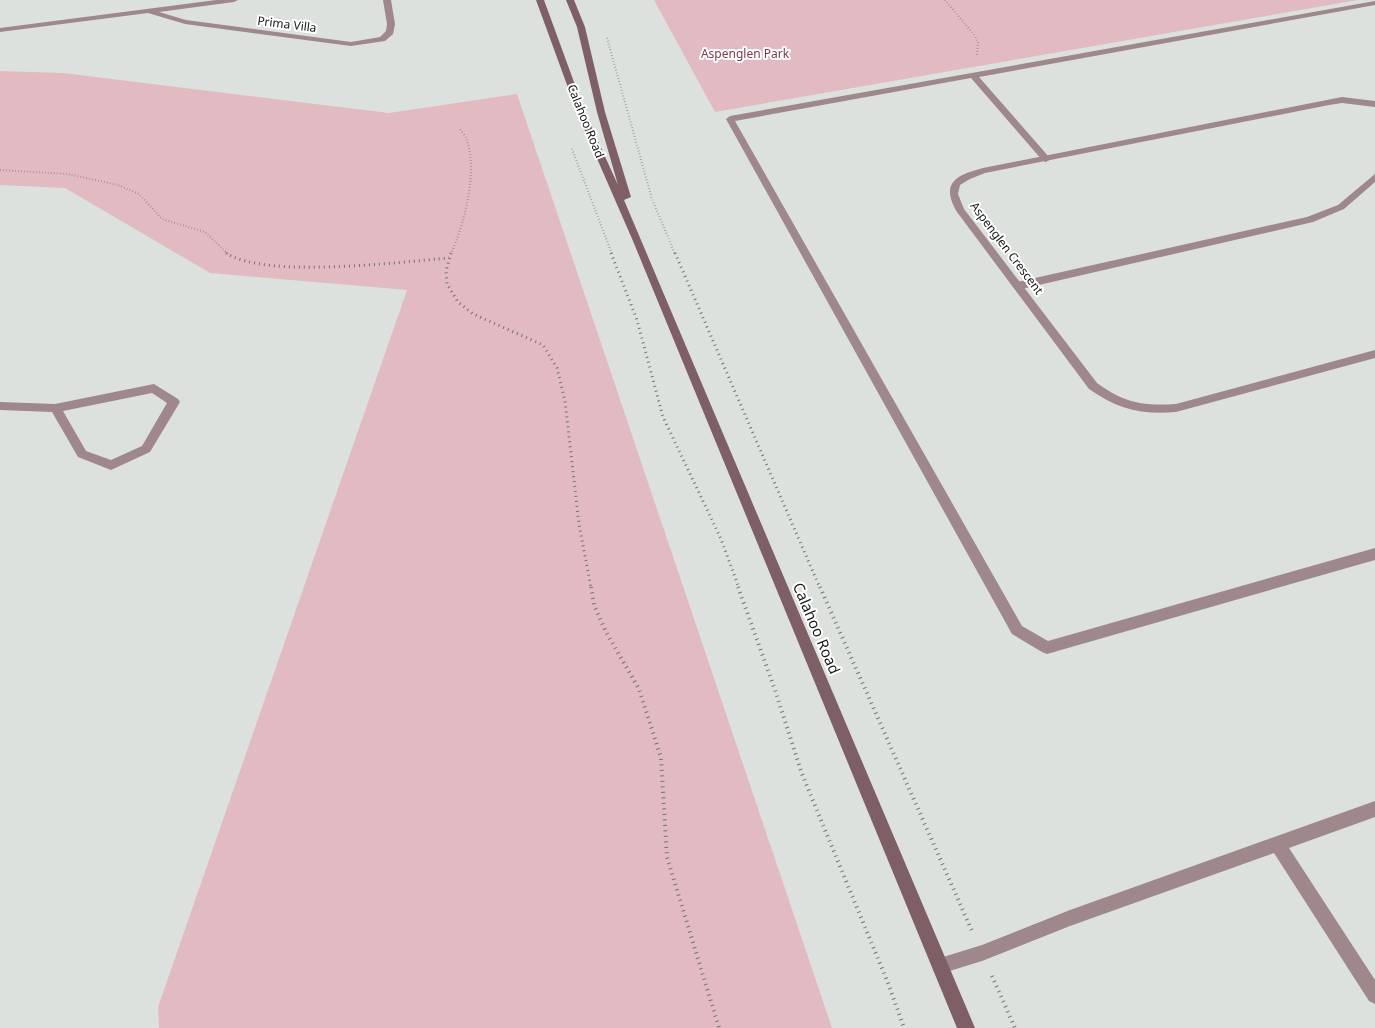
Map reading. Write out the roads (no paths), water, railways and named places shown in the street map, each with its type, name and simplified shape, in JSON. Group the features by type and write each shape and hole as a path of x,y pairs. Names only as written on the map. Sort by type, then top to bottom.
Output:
{"street":[{"name":"Prima Villa","path":"0,30 234,0"},
{"name":"Prima Villa","path":"148,11 185,22 351,44 382,39 390,32 391,24 387,0"},
{"name":"Calahoo Road","path":"540,0 582,114 638,240 966,1028"},
{"name":"Calahoo Road","path":"570,0 581,27 602,112 638,240"},
{"path":"1375,3 730,119 1017,630 1047,648 1375,554"},
{"path":"973,75 1046,159"},
{"name":"Aspenglen Crescent","path":"1375,104 1342,100 1046,159 967,176 958,181 953,189 954,198 960,210 1093,386 1112,400 1132,408 1155,410 1176,408 1375,354"},
{"path":"1017,286 1310,220 1341,207 1375,177"},
{"path":"0,406 55,408 154,388 174,402 146,449 111,465 82,454 55,408"},
{"path":"940,966 982,953 1070,918 1375,809"},
{"path":"1276,844 1375,995"}],"park label":[{"name":"Aspenglen Park","path":"745,53"}]}
